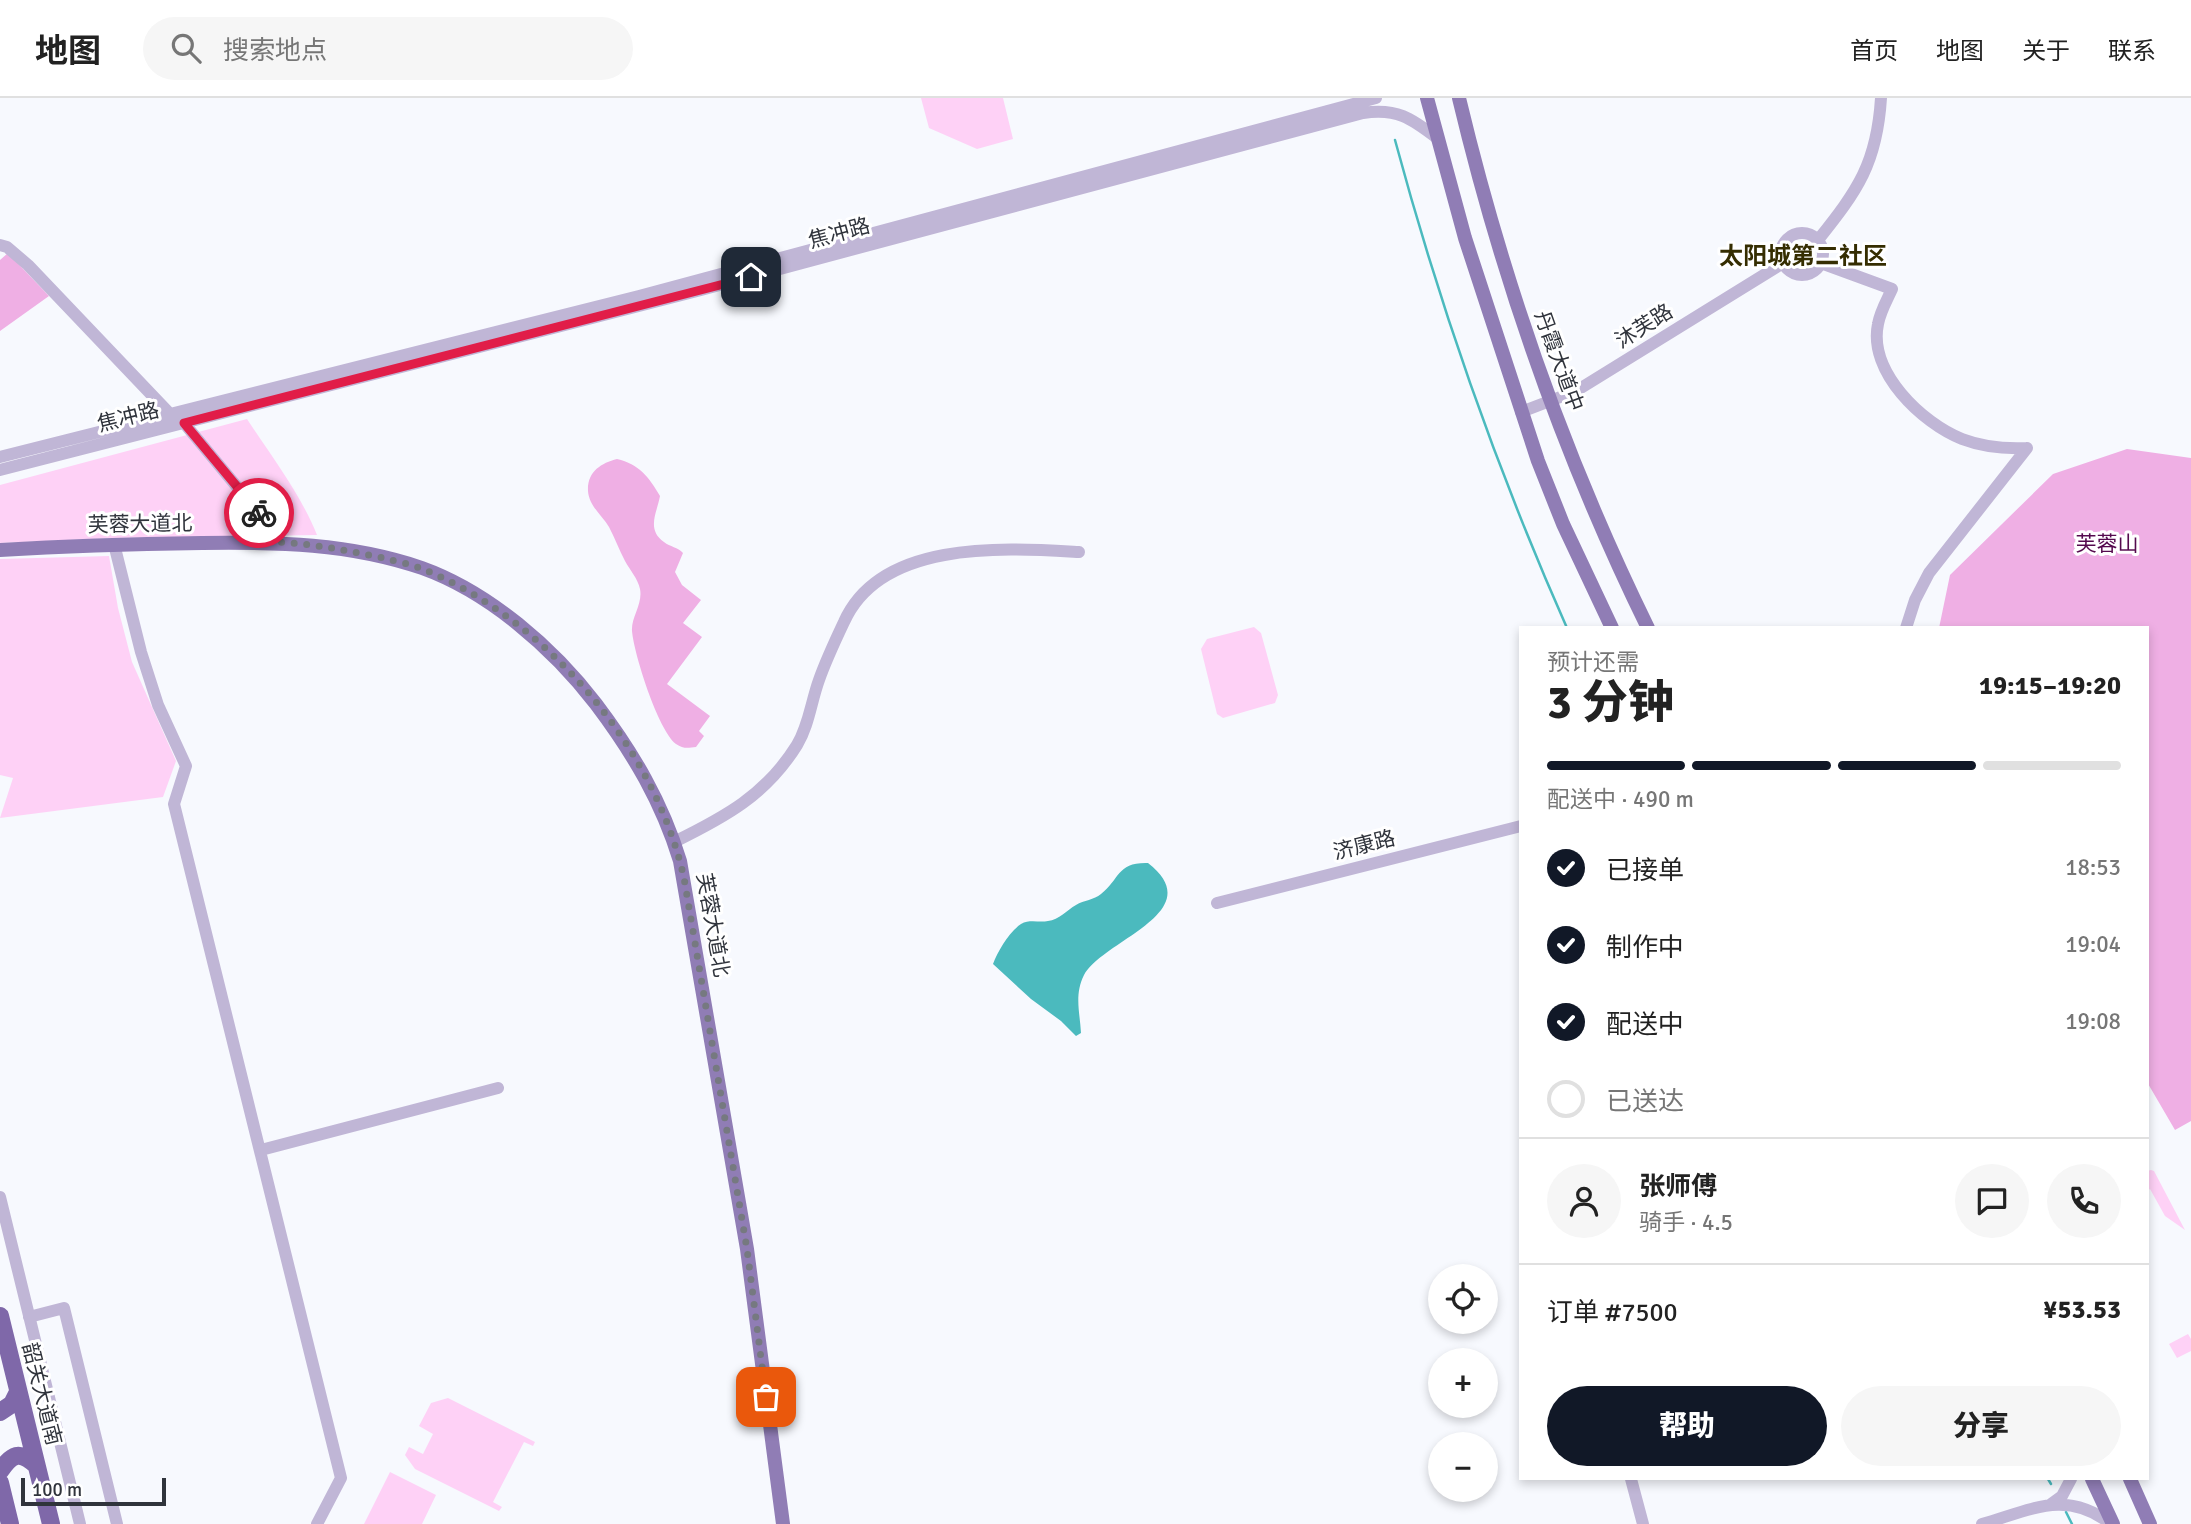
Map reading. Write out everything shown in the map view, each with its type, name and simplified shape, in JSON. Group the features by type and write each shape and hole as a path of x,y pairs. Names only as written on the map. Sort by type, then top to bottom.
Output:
{"highway":[{"name":"韶关大道南","path":"0,1316 51,1524"},
{"path":"0,1412 12,1404 18,1392"},
{"path":"0,1471 7,1461 16,1455 26,1456 36,1465"},
{"path":"0,1483 10,1524"}],"main road":[{"path":"1427,98 1465,238 1521,412 1563,524 1611,626"},
{"name":"丹霞大道中","path":"1459,98 1530,348 1593,509 1647,626"},
{"name":"芙蓉大道北","path":"0,550 114,544 279,542 341,548 422,568 468,591 522,627 563,664 618,733 649,782 674,842 684,878 747,1249 783,1524"},
{"path":"2092,1480 2112,1524"},
{"path":"2130,1480 2150,1524"}],"street":[{"name":"焦冲路","path":"0,457 639,296 1376,98"},
{"path":"1818,240 1849,199 1870,163 1877,136 1881,98"},
{"name":"焦冲路","path":"0,470 701,290 1363,113 1383,111 1402,115 1437,138"},
{"path":"1800,233 1812,236 1818,240 1823,251 1821,263 1805,275 1792,272 1783,263 1782,250 1788,239 1800,233"},
{"path":"0,245 7,247 28,265 169,413"},
{"name":"沐芙路","path":"1521,412 1576,391 1783,263"},
{"path":"1821,263 1892,289 1878,324 1880,357 1889,378 1912,406 1933,424 1962,439 2006,449 2027,448 1929,573 1915,600 1907,626"},
{"path":"184,423 267,523 279,542"},
{"path":"114,544 141,652 158,705 186,766 174,804 341,1478 317,1524"},
{"path":"674,842 733,812 753,797 780,768 798,744 820,678 845,619 857,600 877,582 931,558 964,551 987,548 1079,552"},
{"name":"济康路","path":"1217,903 1519,827"},
{"path":"261,1150 498,1088"},
{"path":"0,1197 80,1524"},
{"path":"29,1317 65,1308 117,1524"},
{"path":"1631,1480 1643,1524"},
{"path":"2050,1505 2062,1496 2070,1480"},
{"path":"1982,1524 2050,1505 2087,1508 2112,1524"}],"shaded area":[{"path":"921,98 1003,98 1013,139 977,149 929,128"},
{"path":"247,419 294,490 317,535 114,538 0,543 0,485"},
{"path":"109,556 118,608 132,662 176,761 163,797 0,818 13,778 0,775 0,559"},
{"path":"1254,627 1261,633 1278,695 1275,703 1223,718 1217,714 1201,649 1207,639"},
{"path":"2149,1170 2154,1171 2185,1230 2165,1216 2149,1190"},
{"path":"2188,1334 2191,1351 2177,1358 2169,1344"},
{"path":"448,1398 535,1442 533,1446 524,1442 493,1502 502,1507 499,1511 415,1469 405,1455 409,1447 423,1454 433,1434 419,1426 431,1403"},
{"path":"390,1472 436,1495 422,1524 364,1524"}],"green space":[{"path":"8,253 49,296 0,331 0,260"},
{"name":"芙蓉山","path":"2127,449 2191,458 2191,1121 2175,1130 2149,1085 2149,626 1939,626 1950,575 2053,474"},
{"path":"617,459 643,472 660,496 654,520 655,532 664,542 683,553 675,572 682,585 701,600 683,623 702,637 667,684 710,716 699,731 704,736 696,747 688,748 676,744 655,708 642,673 632,631 640,600 639,585 609,527 589,496 588,484 596,469"}],"water":[{"path":"1138,863 1148,863 1164,880 1167,896 1160,911 1147,924 1095,962 1084,975 1078,997 1081,1033 1076,1036 993,964 1004,942 1021,924 1056,919 1076,905 1101,894 1125,868"}],"waterway":[{"path":"1395,140 1431,264 1472,387 1517,509 1566,626"},
{"path":"2049,1480 2051,1484"},
{"path":"2066,1512 2072,1524"}],"way so far":[{"path":"259,513 279,542 341,548 422,568 468,591 501,612 563,664 618,733 649,782 674,842 684,878 747,1249 766,1397"}],"district":[{"name":"太阳城第二社区","path":"1803,256"}],"route":[{"path":"259,513 184,423 751,277"}]}
